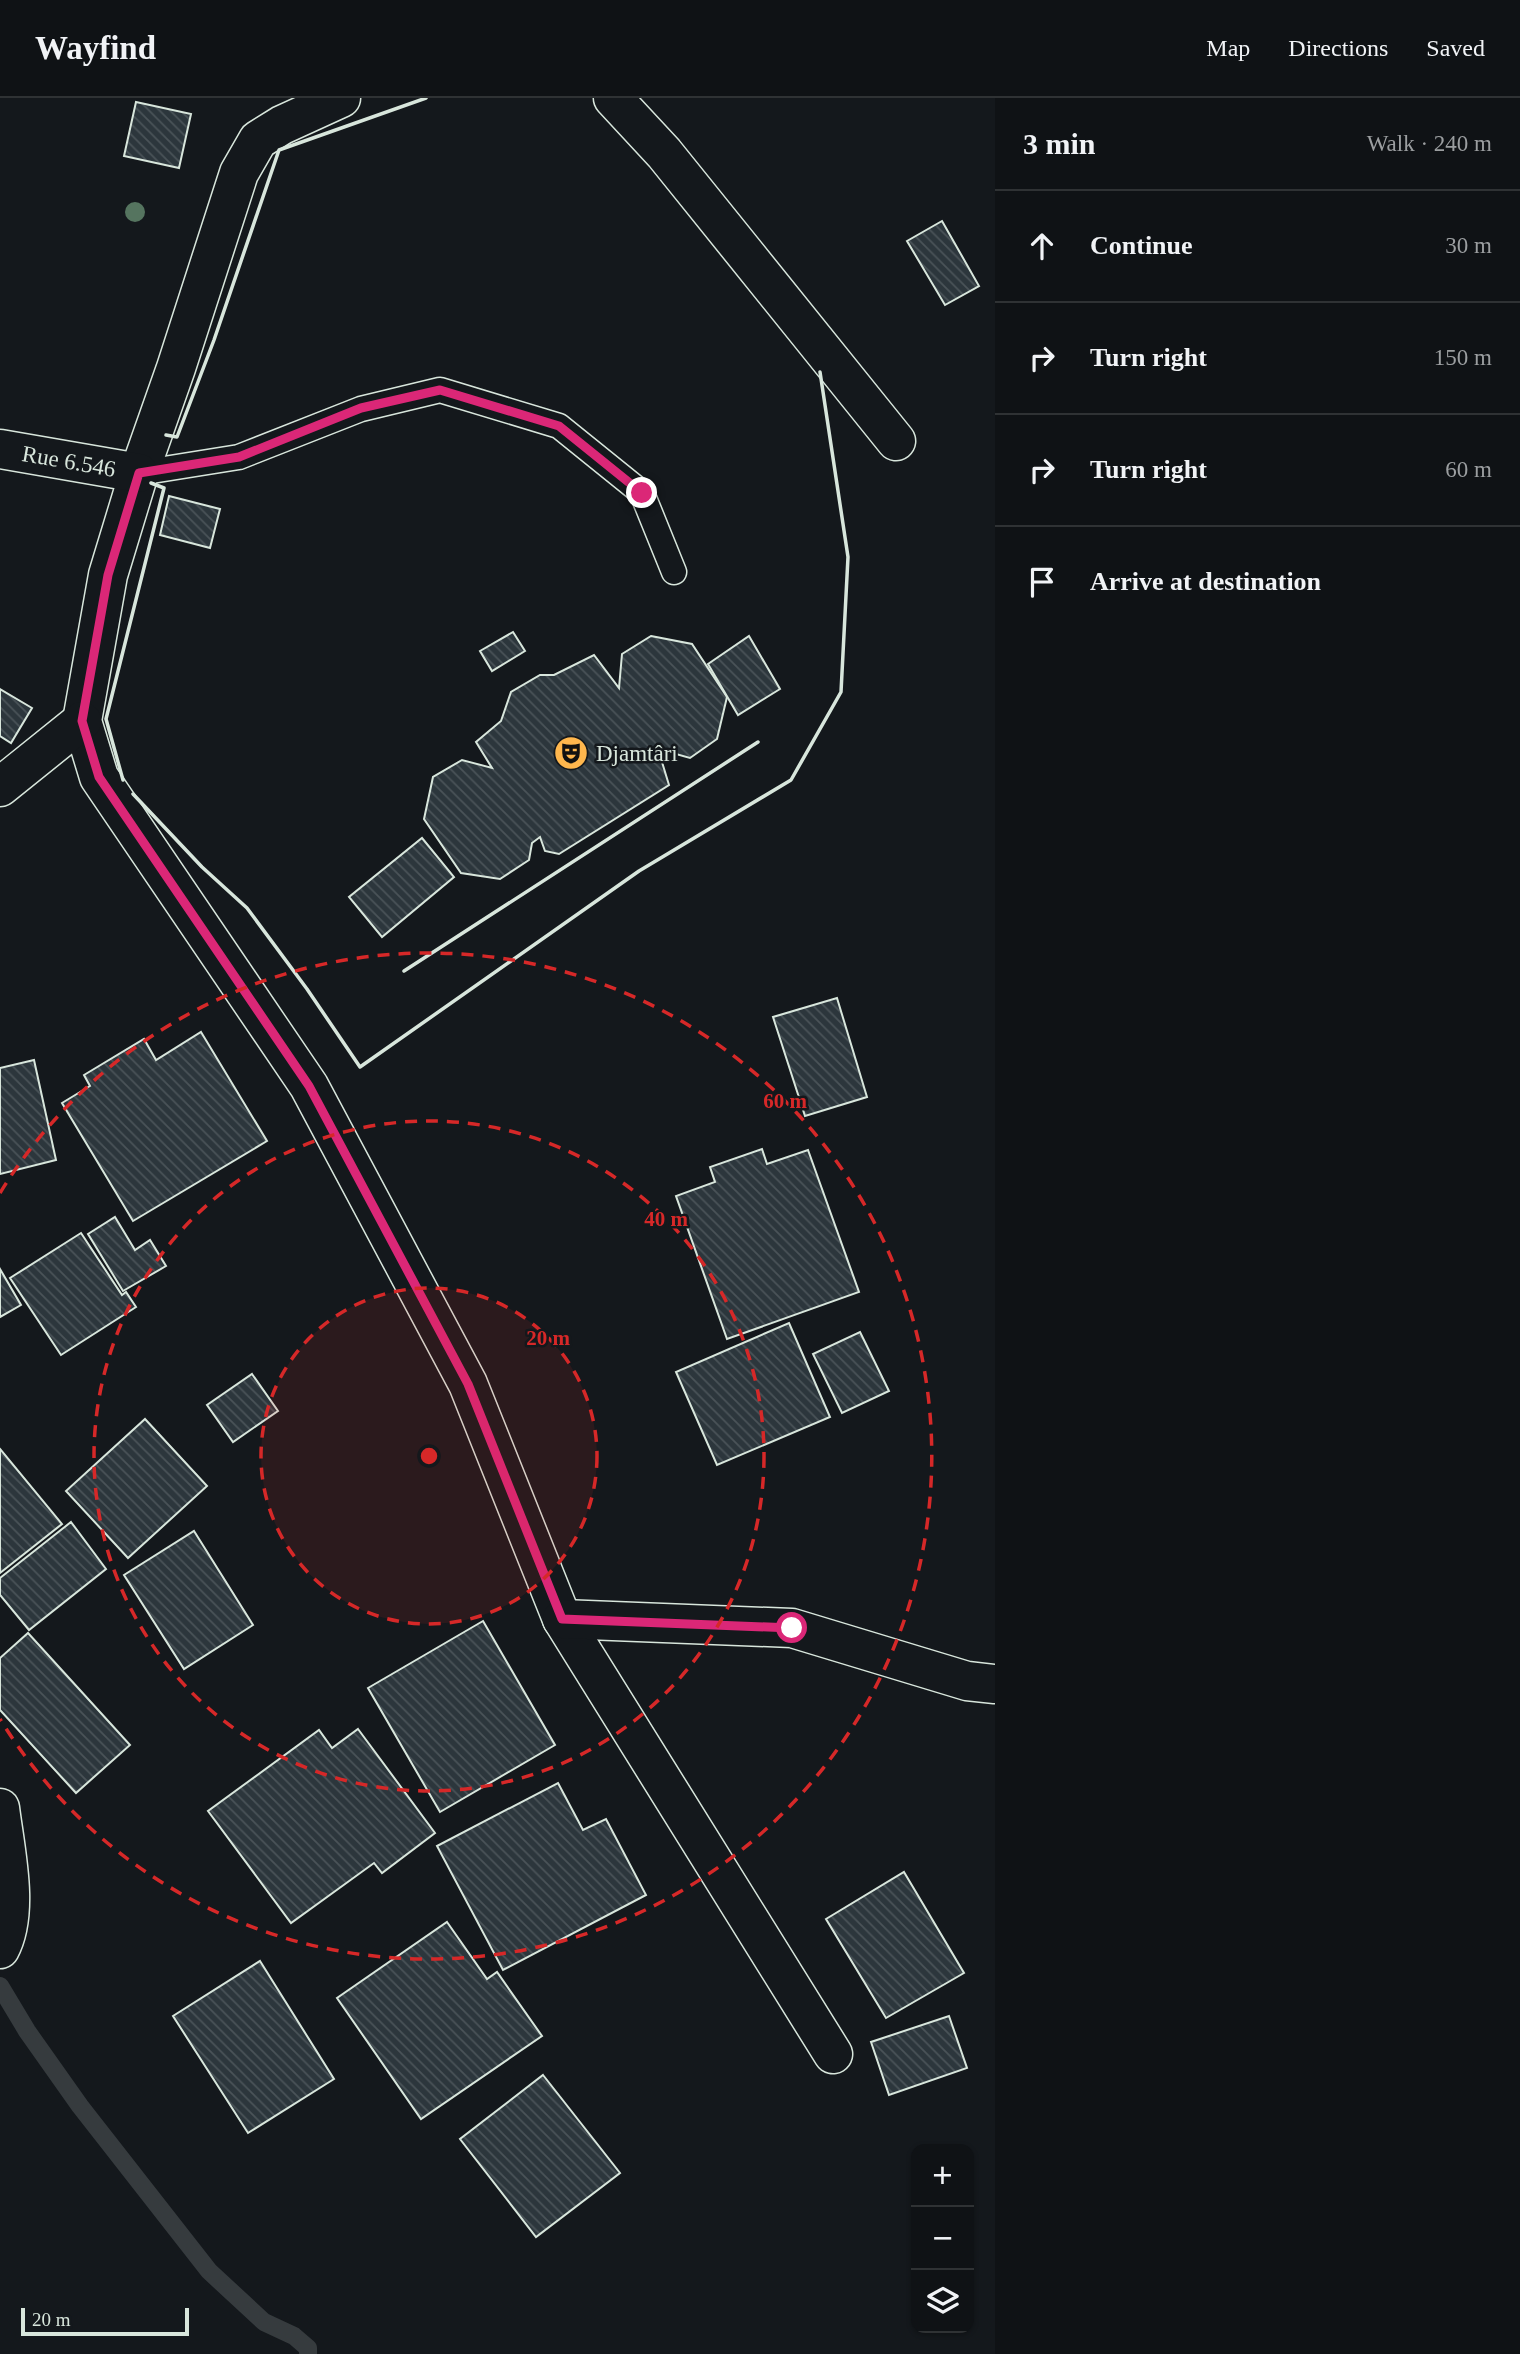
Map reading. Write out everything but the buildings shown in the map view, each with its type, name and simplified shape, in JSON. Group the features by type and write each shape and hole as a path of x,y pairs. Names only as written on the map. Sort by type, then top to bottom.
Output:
{"street":[{"path":"341,98 282,125 258,141 239,173 139,473 108,575 82,721 99,777 301,1074 468,1384 562,1619 833,2054"},
{"path":"613,98 664,153 896,441"},
{"name":"Rue 6.546","path":"0,449 139,473"},
{"path":"0,787 82,721"},
{"path":"562,1619 792,1628 967,1681 995,1684"},
{"path":"0,1808 10,1882 7,1936 0,1949"}],"lane":[{"path":"139,473 239,457 361,408 440,390 559,426 642,493 674,572"}],"waterway":[{"path":"0,1986 27,2031 80,2106 209,2271 264,2322 294,2336 308,2348 308,2354"}],"wall":[{"path":"166,435 177,437 214,340 279,150 426,98"},
{"path":"133,794 202,867 247,908 360,1067 639,871 791,780 841,692 848,557 820,372"},
{"path":"123,780 106,719 164,488 151,483"},
{"path":"404,971 758,742"}],"place":[{"name":"Djamtâri","path":"571,753"}],"route":[{"path":"642,493 559,426 440,390 361,408 239,457 139,473 108,575 82,721 99,777 309,1086 468,1384 562,1619 792,1628"}]}
